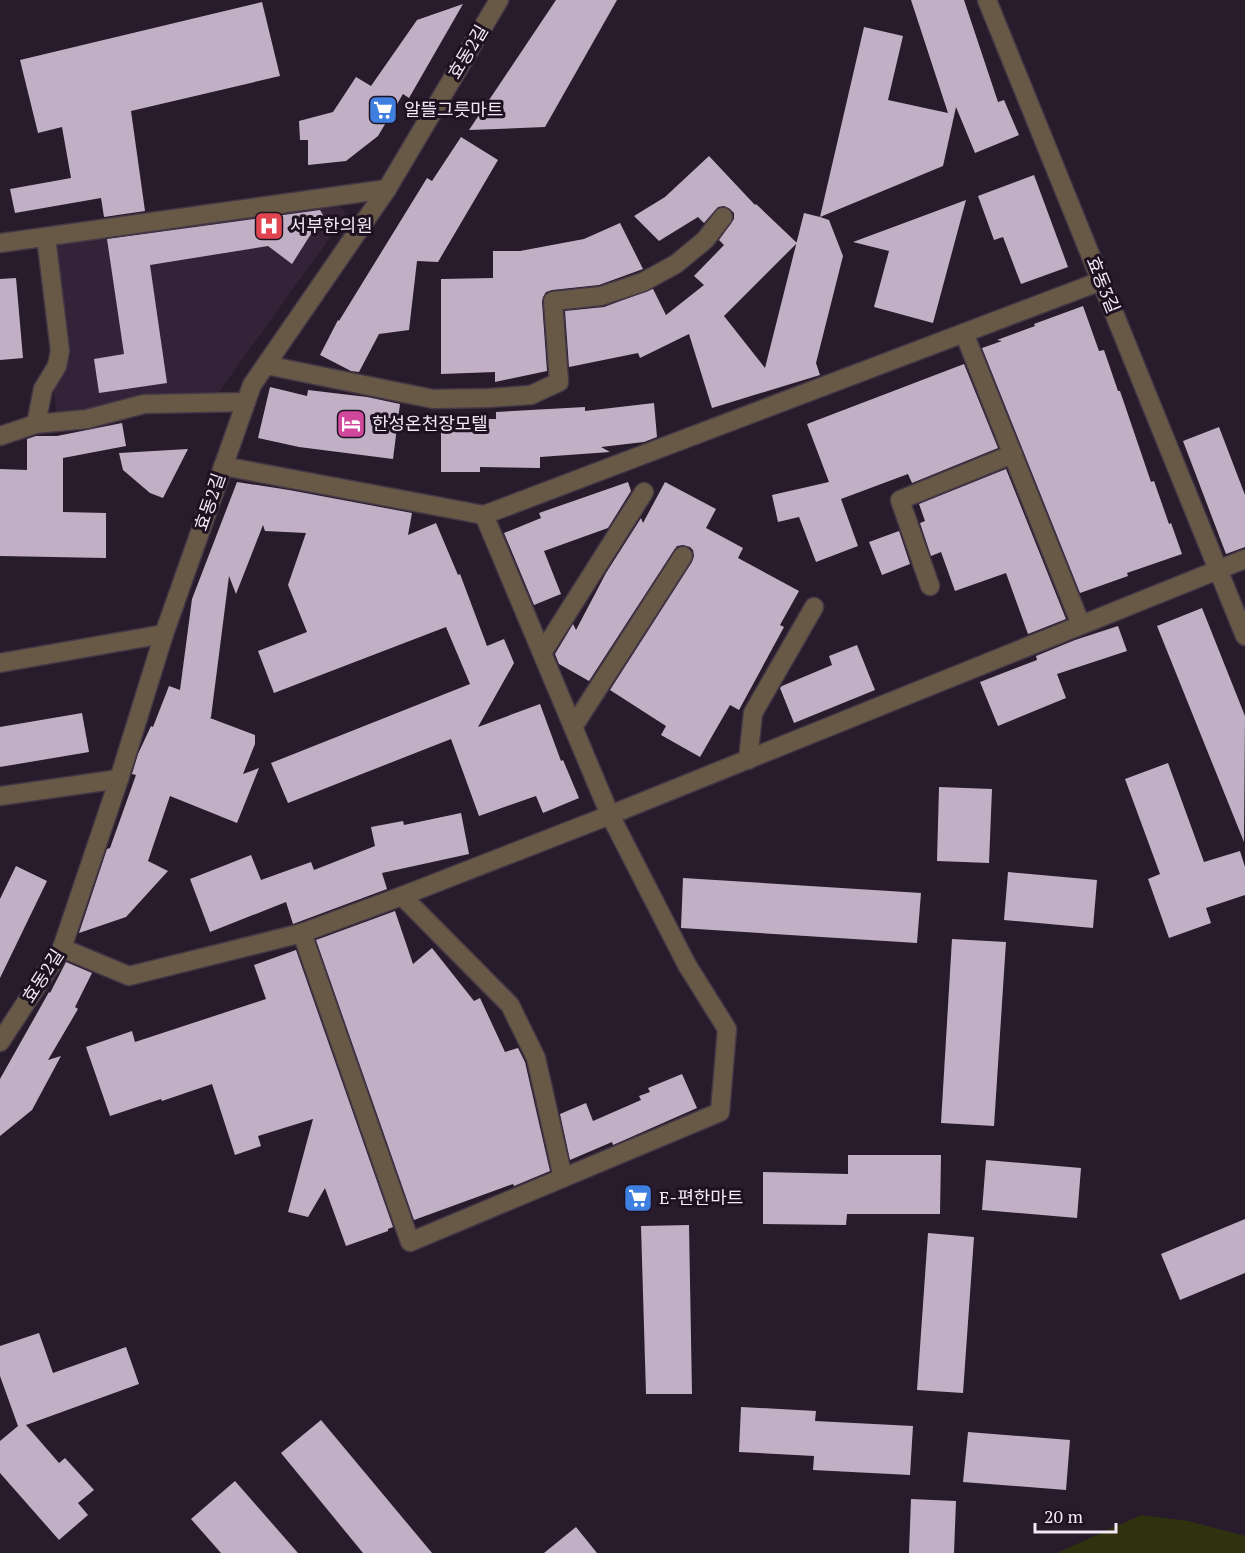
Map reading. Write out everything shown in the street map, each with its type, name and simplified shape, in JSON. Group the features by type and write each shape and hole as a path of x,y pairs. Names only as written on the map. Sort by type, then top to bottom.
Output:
{"street":[{"name":"효동2길","path":"0,1042 62,948 119,779 164,634 252,385 387,189 499,0"},
{"name":"효동3길","path":"987,0 1245,636"},
{"path":"0,243 387,189"},
{"path":"266,365 433,399 531,395 559,382 553,302 601,296 643,282 676,264 705,240 723,217"},
{"path":"36,424 43,389 57,366 60,351 46,237"},
{"path":"223,466 484,515 1101,281"},
{"path":"964,333 1081,625"},
{"path":"0,436 36,424 87,419 144,404 246,402"},
{"path":"930,586 900,500 1012,454"},
{"path":"542,654 644,492"},
{"path":"302,933 410,1242 720,1112 726,1029 687,965 610,815 484,515"},
{"path":"573,727 683,556"},
{"path":"62,948 129,976 302,933 610,815 1245,560"},
{"path":"748,759 753,713 814,607"},
{"path":"0,663 164,634"},
{"path":"0,796 119,779"},
{"path":"402,896 510,1005 536,1058 563,1178"}],"shaded area":[{"path":"333,199 347,214 218,393 161,393 56,415 54,389 71,356 51,241"}],"green space":[{"path":"1141,1515 1188,1521 1245,1536 1245,1553 1057,1553"}],"building":[{"path":"556,0 617,0 545,127 469,130"},
{"path":"911,0 964,0 998,102 1004,100 1019,135 975,153 956,107 943,166 820,217 864,27 903,36 888,100 948,113"},
{"path":"262,2 280,76 131,111 145,211 104,217 101,198 15,213 10,189 71,178 62,127 38,133 20,60"},
{"path":"463,4 409,98 403,94 378,136 346,161 308,165 308,140 300,140 299,121 333,112 356,77 371,86 417,20"},
{"path":"461,137 498,160 438,262 417,261 409,330 379,334 359,372 351,371 320,355 338,320 427,178 432,181"},
{"path":"709,156 755,205 797,243 804,213 820,217 829,220 843,256 816,363 820,375 712,408 689,334 640,358 638,353 569,367 565,311 604,307 653,289 666,315 704,285 694,276 724,245 719,240 734,219 734,213 730,209 724,206 718,207 704,223 698,217 659,241 634,216 665,197","holes":["796,244 765,368 724,316"]},
{"path":"1034,175 1068,267 1021,284 1003,237 994,240 978,196"},
{"path":"966,200 933,323 874,307 889,251 853,242"},
{"path":"320,210 323,215 292,264 268,246 150,265 167,383 99,393 94,359 124,354 107,239"},
{"path":"620,223 643,269 599,285 546,292 542,302 547,371 495,382 495,372 441,374 441,279 493,278 493,251 520,251 584,239"},
{"path":"16,278 23,358 0,360 0,279"},
{"path":"1083,306 1099,351 1104,350 1151,482 1154,481 1182,554 1127,573 1128,576 1080,593 982,348 1035,326 1034,324"},
{"path":"964,364 998,448 912,483 908,474 841,499 858,546 816,562 799,517 778,522 772,495 829,482 807,424"},
{"path":"270,387 307,396 308,390 367,397 400,404 393,459 299,447 258,438"},
{"path":"654,403 657,437 644,442 601,447 610,452 540,457 540,468 480,467 480,472 441,472 441,419 496,419 496,412 585,407 585,411"},
{"path":"122,423 126,446 63,458 63,512 106,513 106,558 0,556 0,469 27,470 27,439 36,436 57,436"},
{"path":"1219,427 1245,495 1245,547 1226,554 1183,441"},
{"path":"188,449 163,498 150,493 123,470 119,453"},
{"path":"1006,469 1066,619 1028,634 1006,573 955,591 941,552 931,556 920,523 925,521 919,504"},
{"path":"237,482 412,513 408,535 436,523 458,575 460,574 487,646 504,639 514,663 478,727 540,704 561,761 563,760 579,798 543,813 536,796 479,816 451,739 288,803 271,763 470,684 446,627 274,693 258,651 307,632 288,585 306,533 265,531 263,525 236,594 229,576 210,718 255,735 255,744 243,774 259,768 237,823 170,796 148,861 168,871 126,917 79,933 107,849 110,848 136,775 132,774 138,754 151,726 153,727 169,686 180,690 192,599"},
{"path":"628,482 631,491 608,528 544,551 561,594 534,605 504,533 541,518 539,513"},
{"path":"665,482 716,509 706,528 743,548 738,558 799,591 780,625 784,627 739,710 730,705 700,757 661,735 666,726 610,690 692,562 694,556 690,547 677,546 589,681 559,664 555,654 573,624 576,630 606,573 641,518 643,523"},
{"path":"899,531 910,564 882,575 869,542"},
{"path":"1202,608 1245,716 1244,842 1157,626"},
{"path":"1118,626 1127,651 1057,674 1066,698 998,726 980,682 1037,660 1036,656 1075,640"},
{"path":"857,645 875,690 794,723 780,688 832,665 829,656"},
{"path":"82,713 89,752 0,767 0,727"},
{"path":"1168,763 1204,862 1240,851 1245,867 1245,895 1206,908 1211,923 1169,938 1148,879 1160,874 1125,779"},
{"path":"939,787 992,789 989,863 937,861"},
{"path":"461,813 469,854 382,873 387,889 293,924 286,902 210,932 190,879 251,855 261,880 311,862 314,870 375,846 371,827 403,821 404,825"},
{"path":"16,866 47,881 0,978 0,899"},
{"path":"1008,872 1097,880 1093,928 1004,920"},
{"path":"683,878 921,893 917,943 681,928"},
{"path":"395,911 413,964 432,948 474,1001 480,998 505,1052 518,1048 525,1062 550,1171 514,1186 513,1184 414,1220 316,940"},
{"path":"952,939 1006,942 994,1126 941,1123"},
{"path":"296,950 393,1227 388,1231 346,1246 325,1188 308,1217 288,1212 313,1119 258,1136 261,1146 235,1155 212,1084 110,1116 86,1047 132,1031 135,1042 266,999 254,965"},
{"path":"66,962 92,973 75,1007 78,1009 48,1060 61,1056 32,1110 0,1136 0,1079"},
{"path":"682,1074 697,1108 613,1145 612,1142 570,1160 560,1114 586,1103 593,1121 641,1100 639,1096 650,1092 648,1088"},
{"path":"848,1155 941,1155 940,1214 847,1214 846,1225 763,1224 763,1172 848,1174"},
{"path":"986,1160 1081,1168 1077,1218 982,1210"},
{"path":"1245,1219 1245,1273 1180,1300 1161,1254"},
{"path":"689,1225 692,1394 646,1394 641,1226"},
{"path":"928,1233 974,1237 963,1393 917,1390"},
{"path":"39,1333 53,1373 126,1347 139,1384 26,1425 59,1463 65,1458 94,1490 78,1503 88,1515 59,1540 0,1473 0,1441 18,1426 0,1376 0,1346"},
{"path":"741,1407 816,1411 815,1421 913,1426 910,1475 813,1470 814,1456 739,1452"},
{"path":"321,1420 432,1553 363,1553 281,1453"},
{"path":"968,1432 1070,1440 1066,1490 963,1482"},
{"path":"235,1481 298,1553 221,1553 191,1519"},
{"path":"911,1499 956,1501 954,1553 909,1553"},
{"path":"576,1527 597,1553 544,1553"}],"place":[{"name":"알뜰그릇마트","path":"383,110"},
{"name":"서부한의원","path":"269,226"},
{"name":"한성온천장모텔","path":"351,424"},
{"name":"E-편한마트","path":"638,1198"}]}
